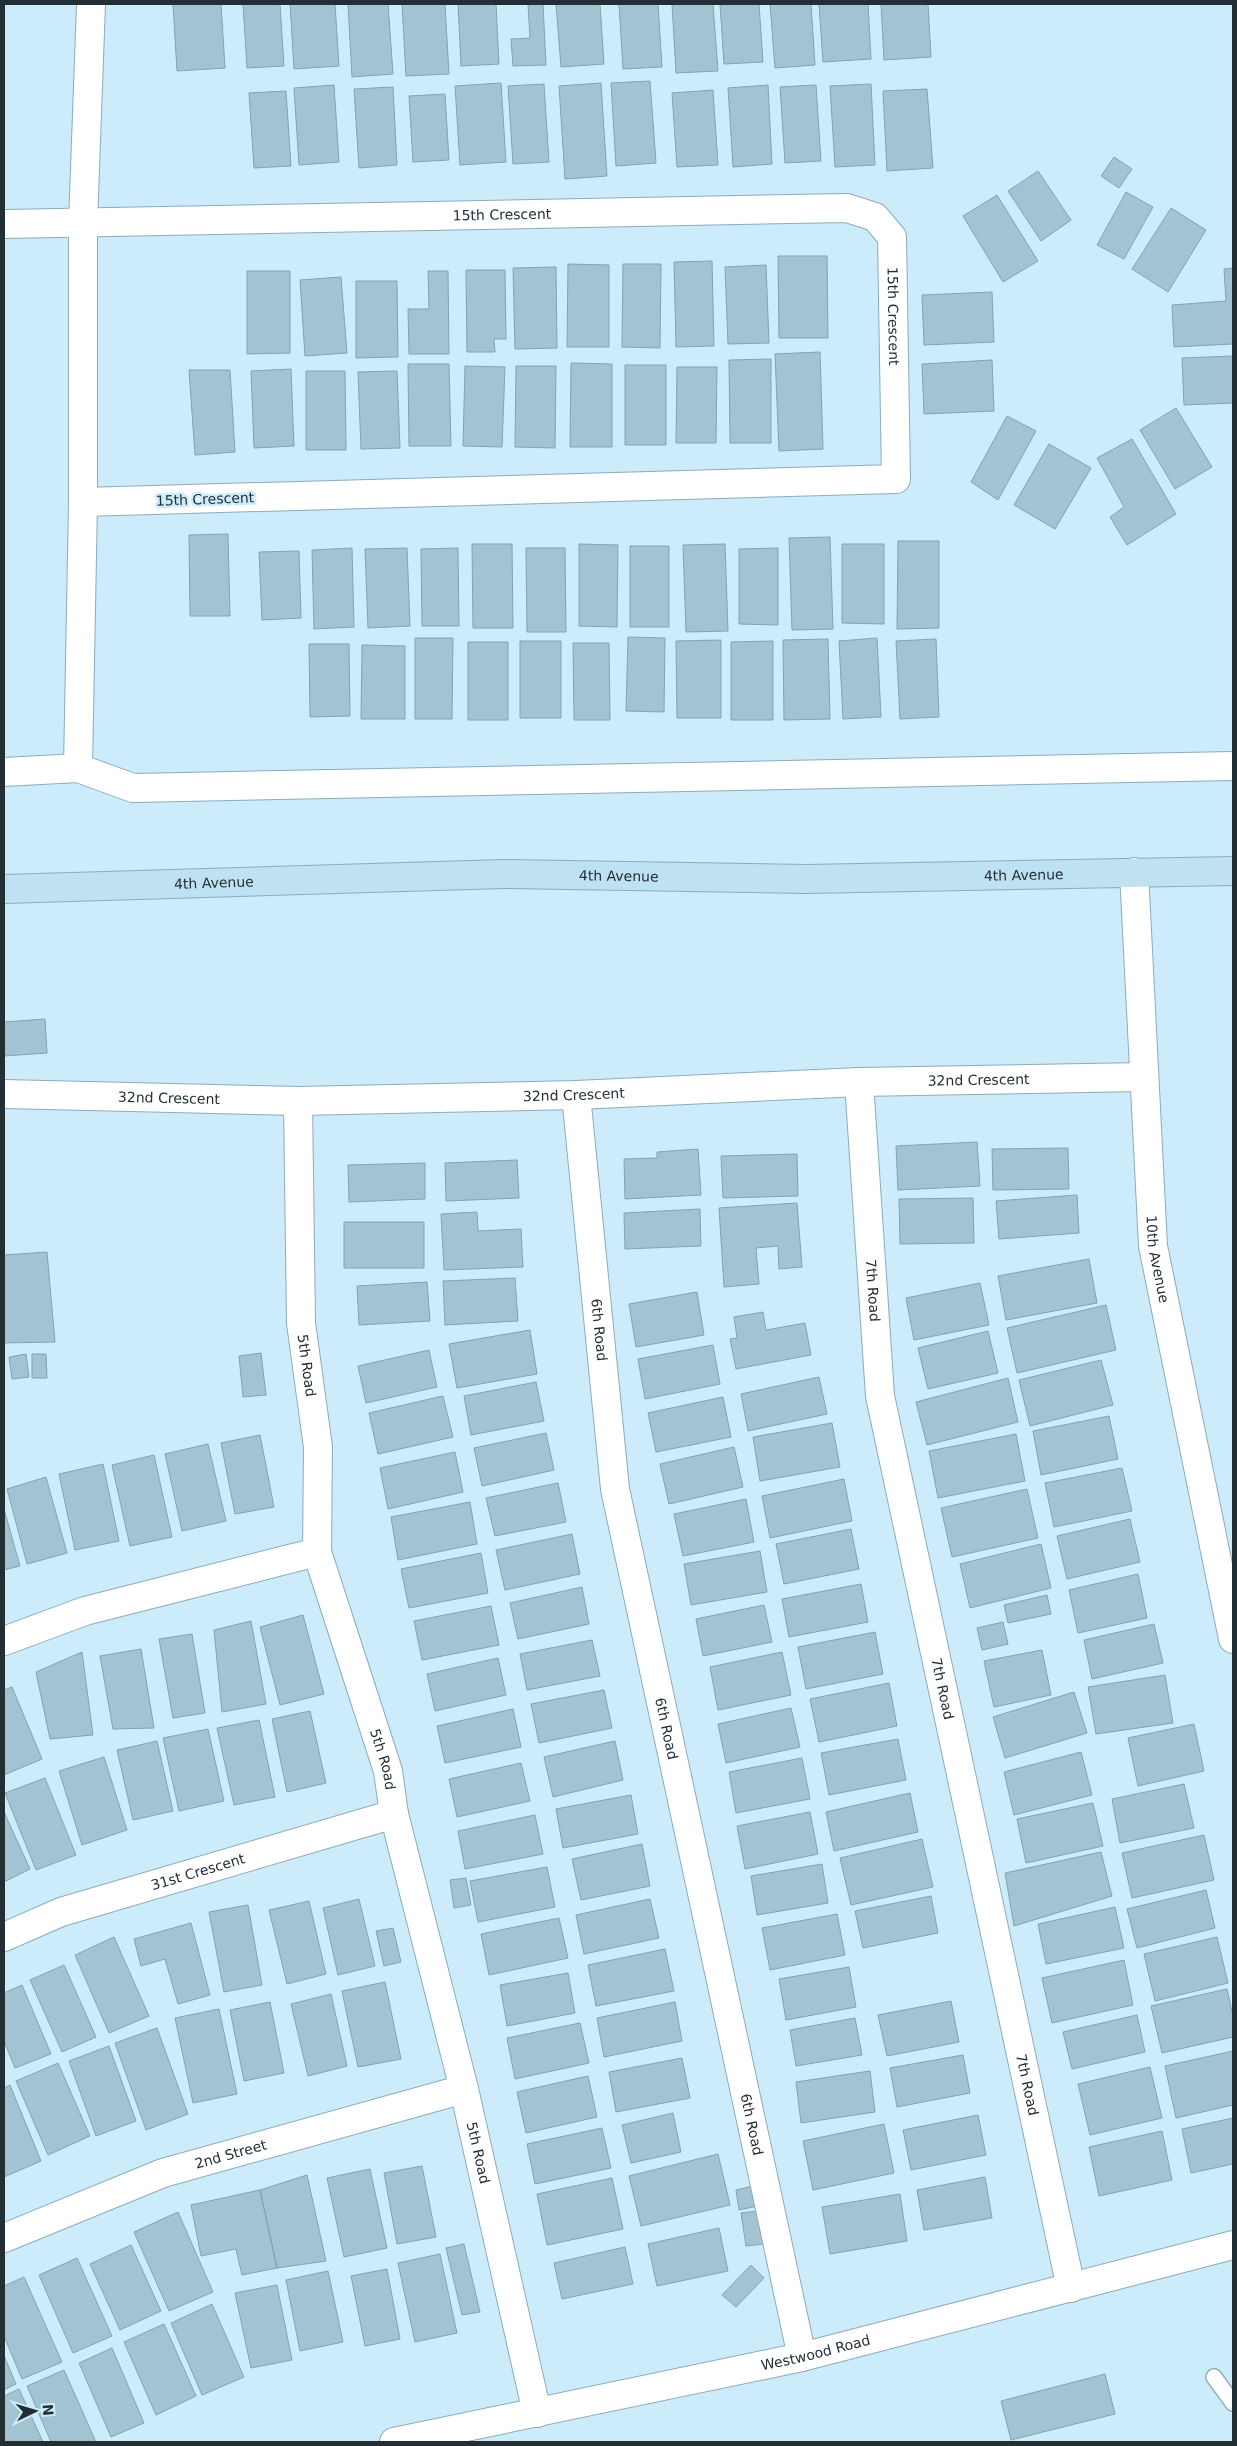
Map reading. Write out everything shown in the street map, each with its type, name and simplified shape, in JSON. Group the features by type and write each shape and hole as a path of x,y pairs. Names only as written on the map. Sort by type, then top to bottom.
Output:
{"street":[{"path":"78,768 83,502 83,224 91,4"},
{"name":"15th Crescent","path":"4,224 847,208 875,216 892,237 896,479 83,502"},
{"path":"4,772 78,768 133,788 1233,766"},
{"name":"4th Avenue","path":"4,890 504,874 807,879 1233,871"},
{"name":"10th Avenue","path":"1134,872 1153,1246 1233,1639"},
{"name":"32nd Crescent","path":"4,1094 298,1101 576,1095 859,1082 1143,1077"},
{"name":"7th Road","path":"859,1082 880,1396 1071,2288"},
{"name":"6th Road","path":"576,1095 615,1489 802,2356"},
{"name":"5th Road","path":"298,1101 301,1323 318,1447 317,1552 388,1771 394,1814 464,2089 537,2412"},
{"path":"4,1641 85,1611 317,1552"},
{"name":"31st Crescent","path":"4,1936 61,1912 394,1814"},
{"name":"2nd Street","path":"4,2238 163,2173 464,2089"},
{"name":"Westwood Road","path":"394,2442 802,2356 1233,2245"}],"lane":[{"path":"1214,2377 1233,2403"}],"building":[{"path":"173,4 221,4 225,68 177,71"},
{"path":"243,4 280,4 284,66 247,68"},
{"path":"290,4 335,4 339,66 294,69"},
{"path":"348,4 388,4 393,74 352,77"},
{"path":"402,4 445,4 449,74 406,76"},
{"path":"458,4 496,4 499,64 461,66"},
{"path":"528,4 543,4 546,65 513,66 511,39 530,38"},
{"path":"556,4 600,4 604,64 561,67"},
{"path":"619,4 658,4 662,67 623,69"},
{"path":"672,4 713,4 718,71 676,73"},
{"path":"720,4 759,4 763,62 724,64"},
{"path":"770,4 811,4 815,65 775,68"},
{"path":"819,4 868,4 871,59 823,62"},
{"path":"881,4 928,4 931,57 884,60"},
{"path":"650,81 656,163 616,166 611,83"},
{"path":"501,83 506,162 460,165 455,86"},
{"path":"601,83 607,176 565,179 559,86"},
{"path":"544,84 549,162 513,164 508,86"},
{"path":"871,84 875,165 835,167 830,86"},
{"path":"334,85 339,162 299,165 294,88"},
{"path":"768,85 772,164 733,167 728,88"},
{"path":"816,85 821,161 785,163 780,87"},
{"path":"393,87 397,165 359,168 354,89"},
{"path":"927,89 933,168 887,171 883,91"},
{"path":"713,90 718,165 677,167 672,93"},
{"path":"286,91 291,166 254,168 249,93"},
{"path":"445,94 449,160 413,162 409,96"},
{"path":"1114,157 1132,169 1119,188 1101,176"},
{"path":"1038,171 1071,220 1041,241 1008,191"},
{"path":"1126,192 1153,207 1124,259 1097,245"},
{"path":"997,195 1038,261 1003,282 963,216"},
{"path":"1171,208 1206,230 1168,292 1132,269"},
{"path":"778,256 827,256 828,338 779,338"},
{"path":"712,261 714,346 676,347 674,262"},
{"path":"568,264 609,265 609,347 567,347"},
{"path":"623,264 661,264 660,348 622,347"},
{"path":"766,265 769,343 728,344 725,267"},
{"path":"556,267 557,348 515,349 513,268"},
{"path":"1233,268 1233,344 1174,347 1172,305 1226,301 1224,269"},
{"path":"466,270 505,270 506,339 494,339 495,352 467,352"},
{"path":"247,271 290,271 290,353 247,354"},
{"path":"428,271 448,271 449,354 409,354 408,309 429,309"},
{"path":"341,277 347,353 305,356 300,280"},
{"path":"356,281 397,281 398,357 356,358"},
{"path":"992,292 994,342 924,345 922,295"},
{"path":"820,352 823,449 779,451 775,354"},
{"path":"1233,356 1233,403 1184,405 1182,358"},
{"path":"771,359 771,443 730,443 729,360"},
{"path":"992,360 994,411 924,414 922,364"},
{"path":"571,363 612,364 612,447 570,447"},
{"path":"408,364 449,364 451,446 409,446"},
{"path":"625,365 666,365 666,445 625,445"},
{"path":"465,366 505,367 502,447 463,446"},
{"path":"516,366 556,366 555,448 515,447"},
{"path":"677,367 717,367 716,443 676,443"},
{"path":"291,369 294,446 254,448 251,371"},
{"path":"189,370 230,370 235,452 195,455"},
{"path":"306,371 345,371 346,450 306,450"},
{"path":"397,371 400,448 361,449 358,372"},
{"path":"1176,408 1212,467 1175,489 1140,430"},
{"path":"1007,416 1036,431 998,500 971,482"},
{"path":"1132,439 1176,514 1127,545 1110,517 1124,507 1097,458"},
{"path":"1049,444 1091,468 1055,529 1014,505"},
{"path":"228,534 230,616 190,616 189,535"},
{"path":"830,537 833,629 792,630 789,538"},
{"path":"898,541 939,541 939,628 897,629"},
{"path":"472,544 512,544 513,628 473,628"},
{"path":"579,544 618,545 617,627 579,626"},
{"path":"725,544 728,631 686,632 683,545"},
{"path":"842,544 884,544 884,624 842,623"},
{"path":"630,546 669,546 669,627 630,627"},
{"path":"352,548 354,627 314,629 312,550"},
{"path":"407,548 410,626 368,628 365,549"},
{"path":"458,548 459,626 422,626 421,549"},
{"path":"526,548 565,548 566,632 527,632"},
{"path":"778,548 778,625 739,624 739,549"},
{"path":"299,551 301,618 262,620 259,552"},
{"path":"628,637 665,638 664,712 626,711"},
{"path":"415,638 453,638 452,719 415,719"},
{"path":"877,638 881,717 843,719 839,641"},
{"path":"828,639 830,719 784,720 783,640"},
{"path":"936,639 939,717 900,719 896,641"},
{"path":"721,640 721,718 677,718 676,641"},
{"path":"520,641 561,641 561,718 520,718"},
{"path":"773,641 773,720 731,720 731,642"},
{"path":"468,642 508,642 508,720 468,720"},
{"path":"573,643 609,643 610,720 574,720"},
{"path":"309,644 349,644 350,716 310,717"},
{"path":"362,645 405,646 405,719 361,719"},
{"path":"45,1019 47,1053 4,1056 4,1022"},
{"path":"977,1142 980,1186 898,1190 896,1146"},
{"path":"1068,1148 1069,1189 993,1190 992,1149"},
{"path":"698,1149 701,1195 625,1199 624,1159 657,1158 657,1152"},
{"path":"797,1154 798,1196 723,1198 721,1156"},
{"path":"517,1160 519,1198 446,1201 445,1163"},
{"path":"425,1163 425,1199 349,1202 348,1165"},
{"path":"1077,1195 1079,1233 999,1239 996,1201"},
{"path":"973,1198 974,1243 900,1244 899,1199"},
{"path":"797,1203 802,1267 779,1269 778,1246 756,1248 759,1284 724,1287 719,1208"},
{"path":"700,1209 701,1246 625,1249 624,1213"},
{"path":"477,1212 478,1231 521,1229 523,1267 444,1270 441,1214"},
{"path":"344,1222 424,1222 424,1268 344,1268"},
{"path":"47,1252 55,1342 4,1343 4,1255"},
{"path":"1089,1259 1097,1303 1006,1320 998,1276"},
{"path":"515,1278 518,1321 445,1325 443,1281"},
{"path":"427,1282 430,1321 359,1325 357,1286"},
{"path":"980,1283 989,1325 914,1340 906,1298"},
{"path":"697,1292 704,1335 636,1347 629,1304"},
{"path":"1106,1305 1116,1350 1017,1373 1007,1328"},
{"path":"763,1312 766,1330 805,1323 811,1355 736,1369 730,1339 737,1338 734,1317"},
{"path":"530,1330 537,1374 457,1388 449,1344"},
{"path":"988,1331 998,1373 928,1389 918,1348"},
{"path":"713,1345 720,1384 645,1399 638,1359"},
{"path":"429,1350 437,1387 366,1403 358,1366"},
{"path":"261,1353 266,1395 243,1397 239,1356"},
{"path":"26,1354 29,1377 12,1379 9,1357"},
{"path":"32,1354 46,1354 47,1378 32,1378"},
{"path":"1101,1360 1113,1405 1030,1426 1019,1380"},
{"path":"819,1377 827,1414 748,1431 741,1394"},
{"path":"1008,1378 1018,1422 927,1445 916,1402"},
{"path":"536,1382 544,1421 471,1435 464,1396"},
{"path":"443,1396 453,1437 378,1454 369,1413"},
{"path":"723,1397 731,1437 656,1452 648,1413"},
{"path":"1109,1416 1118,1459 1041,1475 1033,1431"},
{"path":"832,1423 840,1467 760,1481 753,1437"},
{"path":"546,1433 554,1470 482,1486 474,1448"},
{"path":"1016,1434 1025,1481 938,1498 929,1451"},
{"path":"260,1435 274,1507 235,1514 221,1443"},
{"path":"208,1444 226,1521 182,1531 165,1454"},
{"path":"734,1447 743,1487 669,1504 660,1464"},
{"path":"455,1452 463,1492 388,1509 380,1468"},
{"path":"154,1455 172,1537 130,1546 112,1465"},
{"path":"103,1464 119,1541 75,1550 59,1474"},
{"path":"1122,1468 1132,1511 1054,1527 1045,1483"},
{"path":"46,1477 67,1553 27,1564 7,1489"},
{"path":"844,1479 852,1521 770,1538 762,1496"},
{"path":"558,1483 566,1522 495,1536 486,1498"},
{"path":"1027,1489 1038,1538 952,1557 941,1508"},
{"path":"746,1499 754,1542 683,1556 674,1514"},
{"path":"470,1502 477,1544 398,1560 391,1517"},
{"path":"4,1509 20,1566 4,1570"},
{"path":"1130,1519 1140,1562 1067,1579 1057,1536"},
{"path":"851,1529 859,1569 784,1584 776,1544"},
{"path":"572,1534 580,1574 505,1590 496,1550"},
{"path":"1041,1544 1051,1588 970,1608 960,1564"},
{"path":"760,1551 767,1592 691,1605 684,1564"},
{"path":"481,1553 488,1593 409,1608 401,1569"},
{"path":"1138,1574 1147,1618 1078,1633 1069,1590"},
{"path":"861,1584 868,1622 789,1637 782,1599"},
{"path":"582,1587 589,1624 518,1639 510,1603"},
{"path":"1047,1595 1051,1614 1008,1623 1004,1605"},
{"path":"764,1605 772,1642 703,1656 696,1619"},
{"path":"491,1606 499,1645 422,1660 414,1621"},
{"path":"303,1615 324,1694 280,1705 260,1627"},
{"path":"251,1621 266,1704 222,1712 214,1630"},
{"path":"1003,1622 1008,1644 982,1650 977,1628"},
{"path":"1154,1624 1163,1663 1092,1679 1084,1640"},
{"path":"875,1632 883,1674 806,1689 798,1647"},
{"path":"192,1634 205,1713 173,1718 159,1639"},
{"path":"592,1640 600,1676 527,1690 520,1654"},
{"path":"141,1649 154,1728 113,1729 100,1656"},
{"path":"1042,1650 1051,1695 994,1707 984,1661"},
{"path":"82,1652 93,1735 50,1739 36,1672"},
{"path":"782,1652 791,1695 718,1710 710,1667"},
{"path":"498,1658 506,1695 435,1711 427,1674"},
{"path":"1165,1675 1173,1723 1096,1734 1088,1687"},
{"path":"889,1683 897,1726 819,1742 810,1699"},
{"path":"12,1687 42,1759 4,1775 4,1690"},
{"path":"604,1690 612,1728 539,1743 531,1704"},
{"path":"1074,1692 1087,1733 1005,1758 993,1717"},
{"path":"791,1708 800,1747 726,1763 718,1724"},
{"path":"513,1709 521,1747 445,1763 437,1726"},
{"path":"310,1711 326,1783 287,1792 272,1719"},
{"path":"259,1720 275,1797 234,1805 217,1728"},
{"path":"1194,1724 1204,1771 1138,1786 1128,1738"},
{"path":"208,1729 224,1801 179,1811 163,1738"},
{"path":"898,1739 906,1780 829,1795 821,1753"},
{"path":"157,1741 173,1811 133,1820 117,1750"},
{"path":"615,1741 623,1780 553,1797 544,1757"},
{"path":"1081,1752 1092,1795 1014,1815 1004,1772"},
{"path":"104,1757 127,1830 82,1845 59,1771"},
{"path":"802,1758 810,1799 736,1813 729,1772"},
{"path":"521,1763 530,1801 457,1817 449,1779"},
{"path":"45,1778 76,1855 36,1870 5,1793"},
{"path":"1184,1784 1194,1828 1120,1843 1112,1799"},
{"path":"910,1793 918,1832 834,1851 826,1812"},
{"path":"631,1795 638,1834 563,1848 556,1809"},
{"path":"1093,1803 1103,1846 1026,1863 1017,1819"},
{"path":"4,1812 30,1869 4,1882"},
{"path":"810,1812 818,1854 745,1869 737,1826"},
{"path":"535,1815 543,1854 465,1869 458,1831"},
{"path":"1204,1835 1214,1880 1132,1898 1122,1853"},
{"path":"922,1839 933,1887 851,1905 840,1858"},
{"path":"642,1844 650,1886 581,1900 572,1859"},
{"path":"1101,1852 1112,1896 1014,1926 1005,1873"},
{"path":"822,1864 828,1903 757,1915 751,1876"},
{"path":"547,1867 555,1907 478,1922 470,1881"},
{"path":"466,1878 471,1905 454,1908 450,1880"},
{"path":"1206,1890 1215,1928 1137,1948 1127,1909"},
{"path":"931,1896 938,1933 863,1948 855,1911"},
{"path":"359,1899 375,1966 338,1975 323,1908"},
{"path":"650,1899 659,1938 584,1954 576,1915"},
{"path":"309,1901 326,1974 287,1984 269,1910"},
{"path":"248,1905 262,1985 224,1992 209,1912"},
{"path":"1115,1907 1124,1948 1046,1964 1038,1924"},
{"path":"837,1914 845,1955 770,1970 762,1928"},
{"path":"559,1918 568,1958 489,1975 481,1934"},
{"path":"191,1923 210,1995 178,2004 165,1959 141,1966 134,1939"},
{"path":"393,1928 401,1962 384,1966 376,1931"},
{"path":"114,1937 149,2016 109,2033 75,1955"},
{"path":"1217,1937 1228,1983 1155,2001 1144,1954"},
{"path":"665,1949 674,1991 596,2006 588,1965"},
{"path":"1124,1960 1133,2005 1052,2023 1042,1978"},
{"path":"64,1965 96,2037 62,2052 30,1980"},
{"path":"849,1967 856,2007 786,2020 779,1979"},
{"path":"568,1973 575,2013 507,2026 500,1985"},
{"path":"385,1982 401,2059 358,2067 342,1991"},
{"path":"22,1985 51,2054 15,2068 4,2041 4,1993"},
{"path":"1227,1989 1233,2016 1233,2037 1162,2053 1151,2006"},
{"path":"331,1994 347,2066 308,2076 291,2004"},
{"path":"951,2001 959,2042 887,2056 878,2015"},
{"path":"270,2002 284,2073 244,2081 230,2010"},
{"path":"675,2002 682,2041 604,2057 597,2018"},
{"path":"219,2009 237,2094 193,2103 175,2018"},
{"path":"1137,2015 1145,2052 1072,2069 1063,2032"},
{"path":"855,2018 862,2055 796,2066 790,2030"},
{"path":"580,2023 589,2063 515,2079 507,2038"},
{"path":"157,2028 188,2114 146,2130 115,2043"},
{"path":"109,2046 136,2121 96,2136 69,2061"},
{"path":"1233,2051 1233,2105 1176,2118 1165,2066"},
{"path":"963,2055 970,2093 897,2107 890,2068"},
{"path":"682,2058 690,2098 616,2112 609,2072"},
{"path":"58,2063 90,2136 48,2155 16,2081"},
{"path":"1150,2067 1162,2118 1090,2135 1078,2084"},
{"path":"870,2071 875,2112 801,2123 796,2082"},
{"path":"588,2076 597,2117 526,2133 517,2092"},
{"path":"10,2085 41,2161 4,2177 4,2088"},
{"path":"673,2113 681,2152 631,2163 622,2125"},
{"path":"978,2115 986,2155 911,2170 903,2130"},
{"path":"1233,2118 1233,2164 1191,2173 1182,2129"},
{"path":"884,2124 894,2173 813,2190 803,2141"},
{"path":"602,2128 611,2168 535,2184 527,2144"},
{"path":"1162,2131 1172,2180 1099,2196 1089,2147"},
{"path":"718,2154 730,2205 641,2226 629,2176"},
{"path":"422,2166 436,2237 397,2244 384,2173"},
{"path":"370,2169 387,2248 344,2257 327,2178"},
{"path":"307,2175 326,2261 277,2268 260,2190"},
{"path":"985,2177 992,2218 924,2230 917,2190"},
{"path":"612,2178 623,2229 547,2245 537,2194"},
{"path":"753,2186 757,2206 739,2210 736,2190"},
{"path":"260,2190 277,2268 242,2275 236,2249 201,2256 191,2205"},
{"path":"900,2194 907,2241 830,2254 822,2207"},
{"path":"759,2211 764,2244 746,2246 741,2213"},
{"path":"178,2212 213,2292 169,2311 134,2232"},
{"path":"719,2228 728,2271 657,2286 648,2244"},
{"path":"464,2244 480,2312 462,2315 446,2248"},
{"path":"131,2245 161,2311 120,2330 90,2264"},
{"path":"625,2247 633,2284 562,2299 554,2263"},
{"path":"440,2254 457,2333 415,2342 398,2263"},
{"path":"77,2258 112,2336 73,2353 39,2275"},
{"path":"751,2265 764,2278 736,2307 722,2295"},
{"path":"387,2269 400,2339 365,2346 351,2276"},
{"path":"328,2271 343,2342 300,2351 286,2280"},
{"path":"24,2277 62,2362 22,2379 4,2336 4,2286"},
{"path":"277,2285 292,2360 251,2368 235,2293"},
{"path":"212,2304 244,2377 202,2395 171,2323"},
{"path":"164,2324 196,2396 156,2415 124,2342"},
{"path":"112,2348 144,2423 111,2437 79,2363"},
{"path":"4,2356 16,2384 4,2390"},
{"path":"64,2370 96,2442 51,2442 27,2386"},
{"path":"1105,2374 1115,2414 1011,2440 1001,2401"},
{"path":"19,2389 43,2442 4,2442 4,2396"}]}
